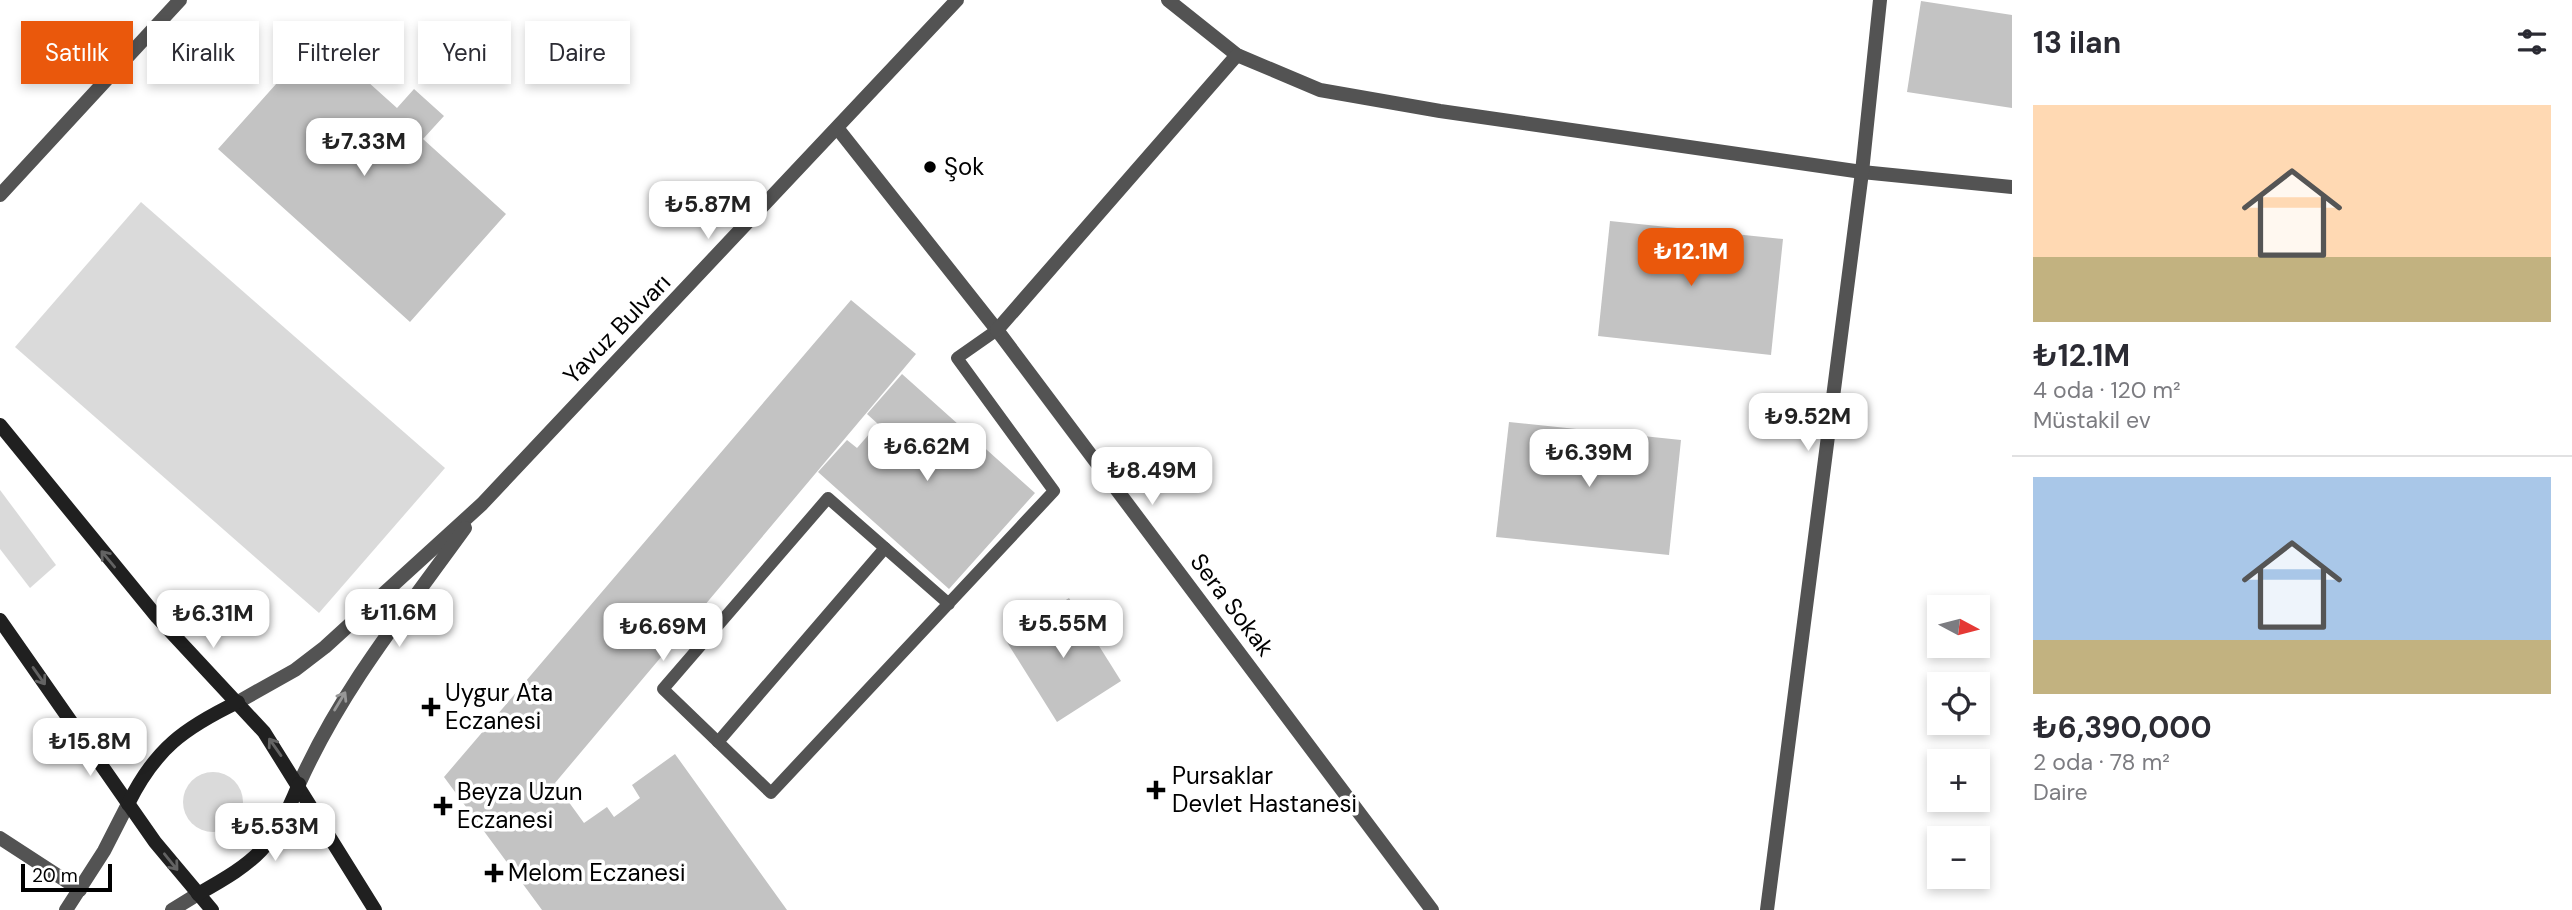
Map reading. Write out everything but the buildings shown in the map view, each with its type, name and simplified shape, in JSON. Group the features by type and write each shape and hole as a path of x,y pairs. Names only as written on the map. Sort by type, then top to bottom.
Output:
{"main road":[{"path":"0,425 157,617 264,732 375,910"},
{"path":"0,620 128,804 212,910"},
{"path":"128,804 142,776 175,738 238,702"},
{"path":"198,894 247,866 261,853 289,809 299,785"}],"street":[{"path":"0,195 180,0"},
{"name":"Yavuz Bulvarı","path":"238,702 295,670 325,647 482,504 957,0"},
{"path":"1168,0 1237,55 1320,90 1440,111 1862,172 2012,187"},
{"path":"1767,910 1862,172 1880,0"},
{"path":"997,330 1237,55"},
{"name":"Sera Sokak","path":"838,129 997,330 1432,910"},
{"name":"Yavuz Bulvarı","path":"299,785 330,719 356,676 482,504"},
{"path":"66,910 128,804"},
{"path":"0,838 80,890"},
{"path":"172,910 198,894"}],"lane":[{"path":"949,604 828,498 663,689 771,793 949,604 1054,491 957,358 997,330"},
{"path":"718,742 885,548"}],"shaded area":[{"path":"141,202 445,468 319,613 15,347"},
{"path":"0,490 56,565 30,588 0,549"},
{"path":"213,772 230,777 238,785 243,802 238,819 230,827 213,832 196,827 188,819 183,802 188,785 196,777"}],"place":[{"name":"Şok","path":"930,167"},
{"name":"Uygur Ata Eczanesi","path":"431,707"},
{"name":"Pursaklar Devlet Hastanesi","path":"1156,790"},
{"name":"Beyza Uzun Eczanesi","path":"443,806"},
{"name":"Melom Eczanesi","path":"494,873"}]}
